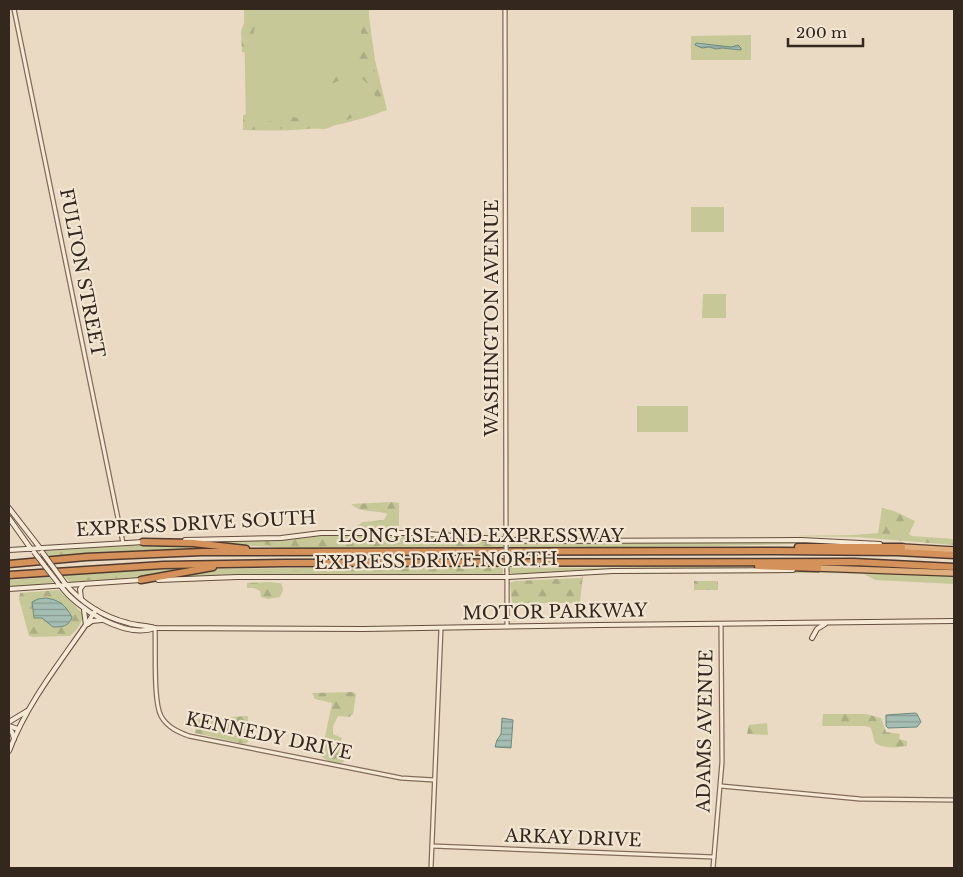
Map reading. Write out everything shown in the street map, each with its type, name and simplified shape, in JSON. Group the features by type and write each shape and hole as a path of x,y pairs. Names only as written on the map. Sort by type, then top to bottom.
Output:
{"highway":[{"path":"143,542 193,542 256,550 307,552"},
{"path":"744,552 771,547 902,547"},
{"name":"EXPRESS DRIVE SOUTH","path":"902,547 954,550"},
{"name":"LONG ISLAND EXPRESSWAY","path":"9,564 162,553 896,552 954,556"},
{"path":"735,562 748,566 818,568"},
{"name":"LONG ISLAND EXPRESSWAY","path":"9,575 135,566 284,563 854,562 954,567"},
{"path":"140,580 203,568 284,563"},
{"name":"EXPRESS DRIVE NORTH","path":"818,568 954,573"}],"main road":[{"name":"MOTOR PARKWAY","path":"9,508 65,583 104,620 132,629 148,630 155,628"},
{"name":"MOTOR PARKWAY","path":"9,518 32,551 59,584 83,608 126,623 155,628 363,629 954,621"},
{"name":"EXPRESS DRIVE SOUTH","path":"9,550 32,551 143,542 281,538 321,533 420,533 506,542 810,540 902,547"},
{"path":"20,549 24,540"},
{"name":"EXPRESS DRIVE NORTH","path":"9,589 65,583 85,584 140,580 507,577 613,571 790,570 818,568"},
{"path":"81,599 80,589 85,584"},
{"path":"83,608 86,616 86,626"},
{"path":"9,751 18,729 29,710 95,612"},
{"path":"86,626 92,622 104,620"},
{"path":"812,638 817,629 826,623"},
{"path":"9,722 29,710"},
{"path":"9,728 18,729"},
{"path":"9,728 14,739"}],"street":[{"name":"FULTON STREET","path":"14,9 122,543"},
{"name":"WASHINGTON AVENUE","path":"505,9 507,626"},
{"name":"ADAMS AVENUE","path":"713,868 721,786 720,624"},
{"name":"KENNEDY DRIVE","path":"155,628 157,704 162,717 176,731 189,736 402,778 434,780"},
{"path":"431,868 440,628"},
{"path":"721,786 860,799 954,800"},
{"name":"ARKAY DRIVE","path":"432,846 714,856"}],"green space":[{"path":"244,9 368,9 375,60 387,110 352,121 318,128 301,130 246,130"},
{"path":"244,9 259,9 249,53 242,52 241,31 246,18"},
{"path":"361,9 369,9 368,36 373,65 384,104 368,111 379,103 369,85 360,77 356,54 361,48"},
{"path":"751,35 751,60 691,60 691,36"},
{"path":"335,65 338,65 347,76 345,79 323,85 328,73"},
{"path":"357,108 368,111 326,129 243,130 243,115 248,114 251,119 257,122 289,116 324,124"},
{"path":"691,207 724,207 724,232 691,232"},
{"path":"703,294 726,294 726,318 702,318"},
{"path":"637,406 688,406 688,432 637,432"},
{"path":"399,503 399,528 352,529 363,522 384,520 387,514 359,509 351,504"},
{"path":"882,508 894,511 915,521 909,534 912,536 954,539 954,545 857,537 784,536 878,533"},
{"path":"316,534 421,534 503,541 503,548 319,549 209,542"},
{"path":"425,534 500,541 502,547 393,543 371,547 299,549 238,541 293,540 311,536"},
{"path":"510,541 798,541 825,543 510,548"},
{"path":"170,543 232,549 152,550 57,556 48,556 44,551 90,546"},
{"path":"183,544 203,547 141,548 56,555 49,552 109,547"},
{"path":"503,566 503,573 501,575 171,577 217,569"},
{"path":"509,566 570,568 755,568 625,569 512,574"},
{"path":"200,568 137,578 71,582 63,575 103,572"},
{"path":"495,568 500,574 190,576 199,573 217,572"},
{"path":"164,572 139,577 86,580 85,578 101,574"},
{"path":"666,572 841,572 954,576 954,584 875,580 864,574 608,574"},
{"path":"583,575 580,603 512,603 510,583 515,581 581,578"},
{"path":"49,577 53,582 9,588 9,580"},
{"path":"694,581 718,581 718,590 694,590"},
{"path":"270,582 282,584 283,590 280,597 268,599 261,597 260,591 254,588 247,588 247,583"},
{"path":"59,590 82,613 82,620 79,626 70,636 29,636 19,599 20,593"},
{"path":"353,692 356,694 353,714 349,717 338,716 333,726 333,734 342,738 340,743 345,750 344,762 331,762 321,756 332,703 315,699 312,693"},
{"path":"823,714 866,714 881,718 886,732 900,734 899,739 907,741 907,746 890,748 879,745 875,743 871,728 866,726 822,726"},
{"path":"248,716 248,742 245,744 195,733 196,719"},
{"path":"767,723 768,735 747,734 749,725"}],"shaded area":[{"path":"696,43 731,47 738,45 741,50 702,48 695,45"},
{"path":"46,598 55,600 64,606 72,617 67,625 53,627 42,618 34,618 32,602"},
{"path":"915,713 921,722 917,727 888,728 886,726 886,715"},
{"path":"502,718 513,720 511,748 495,747 501,734"}]}
